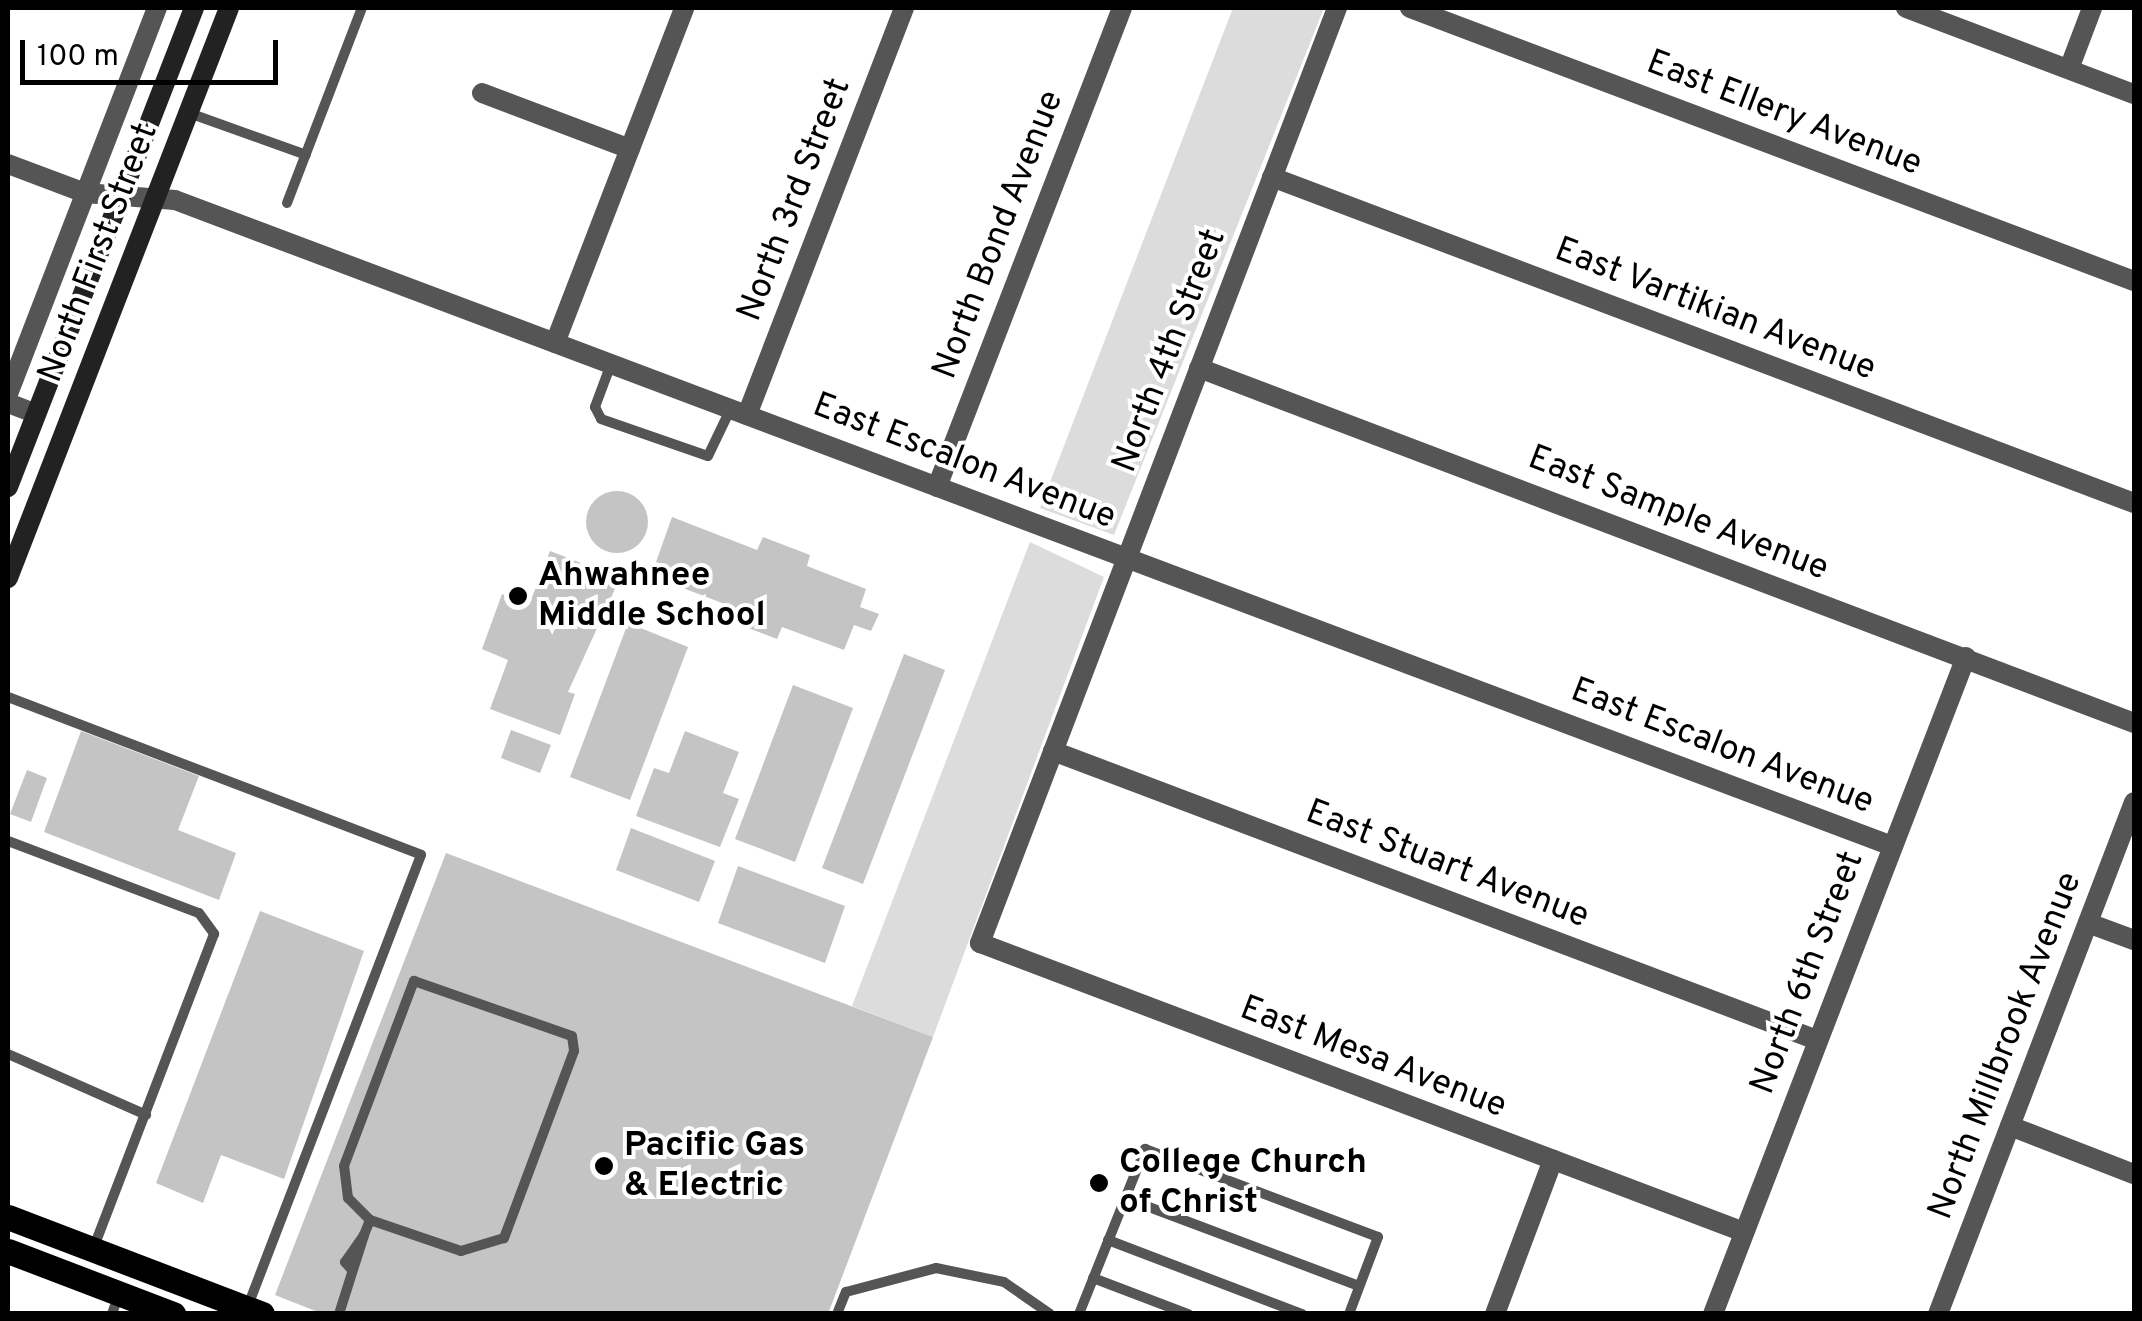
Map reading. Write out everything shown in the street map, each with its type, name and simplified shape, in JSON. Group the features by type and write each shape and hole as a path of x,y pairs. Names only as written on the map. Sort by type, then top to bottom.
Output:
{"main road":[{"name":"North First Street","path":"8,487 194,8"},
{"name":"North First Street","path":"8,578 229,8"},
{"path":"8,1217 255,1311"},
{"path":"8,1251 126,1305 173,1314"},
{"path":"126,1305 138,1284 218,1314"}],"street":[{"path":"8,394 157,8"},
{"path":"555,343 684,8"},
{"name":"North 3rd Street","path":"738,412 904,8"},
{"name":"North Bond Avenue","path":"937,487 1122,8"},
{"name":"North 4th Street","path":"980,943 1337,8"},
{"name":"East Ellery Avenue","path":"1410,8 2134,281"},
{"path":"1906,8 2134,94"},
{"path":"2068,69 2092,8"},
{"path":"482,93 630,149"},
{"name":"East Escalon Avenue","path":"8,164 86,193 155,199 555,343 1892,846"},
{"name":"East Vartikian Avenue","path":"1272,177 2134,503"},
{"name":"East Sample Avenue","path":"1199,368 2134,723"},
{"path":"8,402 36,414"},
{"name":"North 6th Street","path":"1713,1314 1966,657"},
{"name":"East Stuart Avenue","path":"1053,751 1817,1040"},
{"name":"North Millbrook Avenue","path":"1938,1314 2134,802"},
{"path":"2088,923 2134,940"},
{"name":"East Mesa Avenue","path":"980,943 1744,1232"},
{"path":"2010,1126 2134,1174"},
{"path":"1494,1314 1553,1160"}],"lane":[{"path":"286,203 362,8"},
{"path":"188,113 306,155"},
{"path":"612,364 595,407 601,420 700,455 714,449 738,412"},
{"path":"8,697 421,855 255,1311"},
{"path":"8,840 209,920 212,942 93,1250"},
{"path":"414,981 572,1036 574,1051 504,1238 462,1251 370,1220 348,1198 344,1166 414,981"},
{"path":"8,1054 146,1115"},
{"path":"1079,1314 1144,1149 1378,1237 1349,1314"},
{"path":"1126,1198 1360,1286"},
{"path":"338,1314 352,1270 365,1255 364,1235 370,1220"},
{"path":"1108,1240 1302,1314"},
{"path":"838,1314 846,1292 936,1268 1004,1282 1050,1314"},
{"path":"1094,1278 1188,1314"}],"shaded area":[{"path":"1233,8 1324,8 1114,535 1040,508"},
{"path":"1030,542 1104,577 933,1037 852,1006"}],"building":[{"path":"617,491 639,500 648,522 639,544 617,553 595,544 586,522 595,500"},
{"path":"672,517 757,550 763,537 810,555 807,566 866,589 860,607 879,614 871,631 854,625 844,650 782,627 777,639 730,621 735,608 670,583 675,569 656,562"},
{"path":"550,551 620,578 568,692 575,694 560,735 490,709 508,660 482,649 502,594 529,605"},
{"path":"628,623 688,647 630,800 570,777"},
{"path":"904,654 945,670 863,884 822,868"},
{"path":"793,685 853,708 795,862 735,839"},
{"path":"511,730 551,745 540,773 501,758"},
{"path":"81,731 199,776 178,830 236,853 219,900 44,832"},
{"path":"685,731 739,752 723,793 739,799 720,847 636,816 654,768 669,773"},
{"path":"27,770 47,778 31,822 10,814"},
{"path":"631,828 715,861 699,902 616,870"},
{"name":"Pacific Gas & Electric","path":"446,853 933,1037 828,1314 323,1314 275,1295"},
{"path":"738,866 845,906 825,963 718,923"},
{"path":"260,911 364,951 284,1179 221,1155 203,1203 156,1183"}],"place":[{"name":"Ahwahnee Middle School","path":"518,596"},
{"name":"Pacific Gas & Electric","path":"604,1166"},
{"name":"College Church of Christ","path":"1099,1183"}]}
